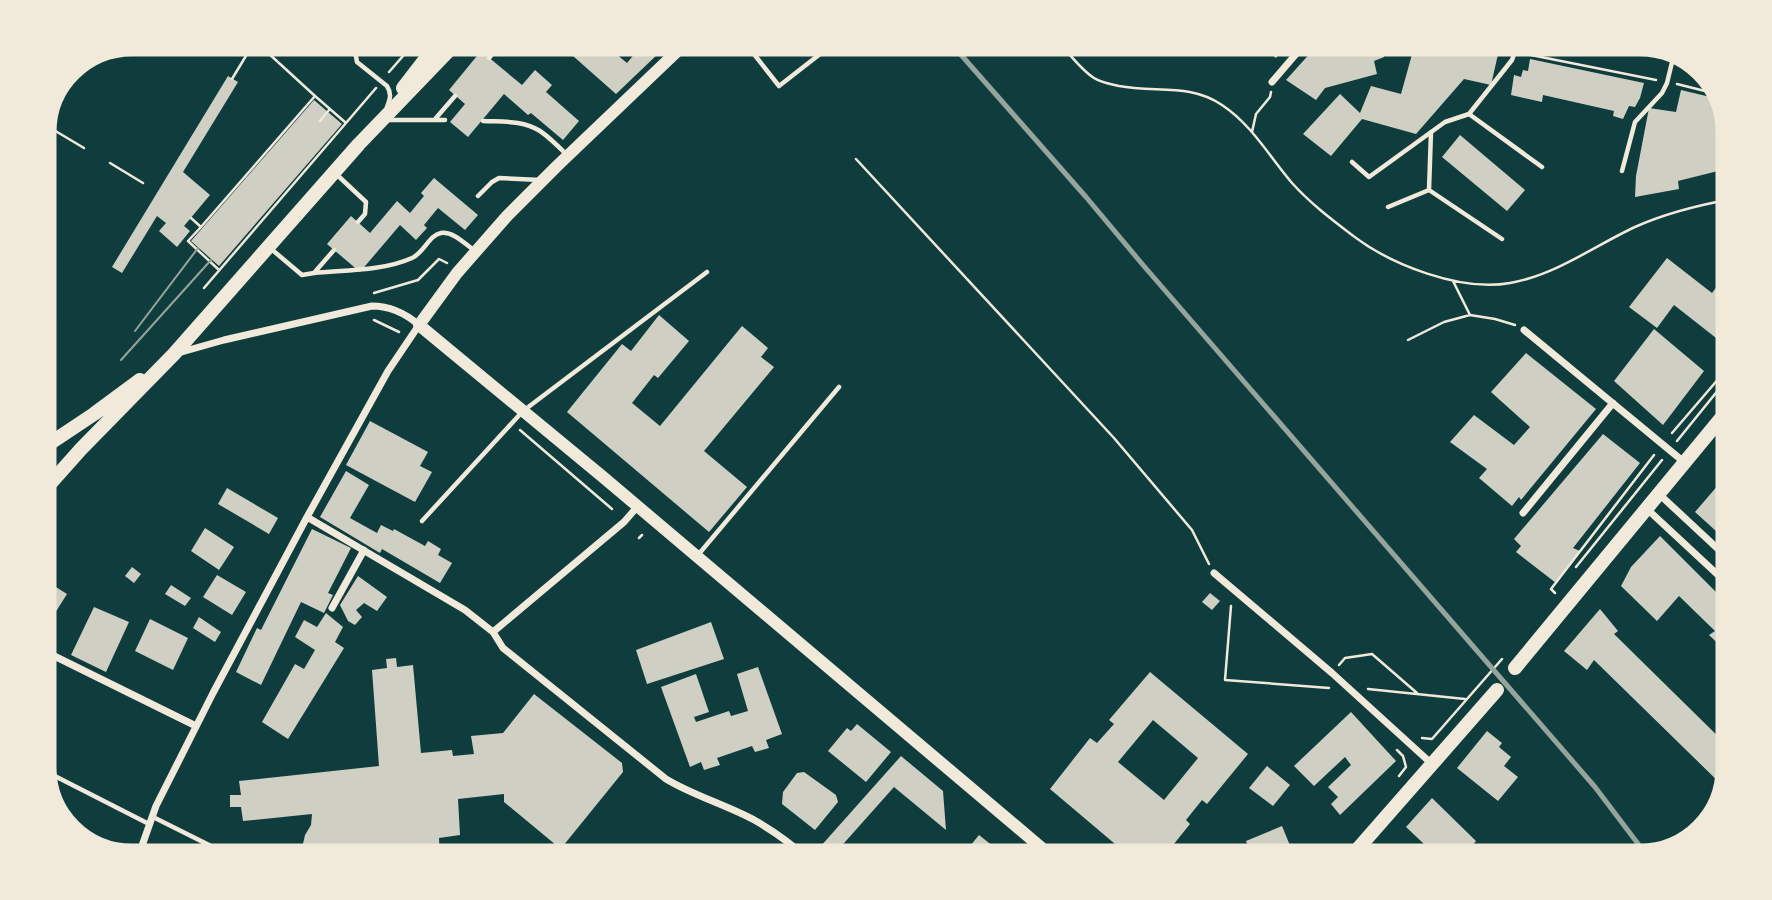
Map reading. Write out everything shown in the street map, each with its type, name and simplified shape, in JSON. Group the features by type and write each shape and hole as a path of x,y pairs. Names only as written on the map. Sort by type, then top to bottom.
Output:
{"main road":[{"path":"53,480 174,354 269,247 384,114 430,53"},
{"path":"384,114 446,53"},
{"path":"53,441 174,354"},
{"path":"1515,668 1719,420"},
{"path":"1350,848 1432,764 1497,690"}],"street":[{"path":"141,848 150,820 196,726 388,371 457,273 476,251 543,180 676,53"},
{"path":"1272,82 1297,53"},
{"path":"174,354 372,306 394,309 410,318 638,506 1042,848"},
{"path":"1524,330 1685,463"},
{"path":"1523,513 1613,403"},
{"path":"1659,494 1720,551"},
{"path":"493,632 624,522 638,506"},
{"path":"1647,509 1720,577"},
{"path":"307,517 465,610 493,632 503,648 666,779 757,822 797,848"},
{"path":"331,608 364,550"},
{"path":"1214,573 1332,673 1432,764"},
{"path":"53,655 196,726"}],"lane":[{"path":"355,53 357,62 390,91 391,96 384,114 445,120"},
{"path":"489,58 493,53"},
{"path":"753,53 779,86 821,53"},
{"path":"1352,162 1369,177 1445,122 1469,114 1512,60 1514,53"},
{"path":"1622,171 1635,122 1662,93 1672,60"},
{"path":"436,119 455,96"},
{"path":"1469,114 1542,167"},
{"path":"483,121 530,126 540,131 569,156"},
{"path":"1429,190 1431,132"},
{"path":"334,173 366,202 365,214 358,222"},
{"path":"478,196 499,178 543,180"},
{"path":"1388,207 1429,190"},
{"path":"1429,190 1502,239"},
{"path":"269,247 302,275 398,264 417,256 435,235 441,233 456,237 476,251"},
{"path":"314,273 334,250"},
{"path":"422,521 523,411 708,272"},
{"path":"697,557 839,387"},
{"path":"1713,428 1719,433"},
{"path":"53,775 211,846"}],"path":[{"path":"232,79 248,53"},
{"path":"268,53 346,123"},
{"path":"204,288 406,53"},
{"path":"1068,53 1092,77 1102,82 1130,88 1198,92 1223,105 1252,132 1307,199 1355,237 1407,267 1452,280 1509,284 1530,278 1558,267 1636,226 1682,209 1719,202"},
{"path":"1524,53 1708,92"},
{"path":"1252,132 1256,114 1270,97 1272,82"},
{"path":"219,270 188,242 315,96"},
{"path":"320,121 330,109"},
{"path":"53,130 84,148"},
{"path":"856,159 1114,438 1192,530 1214,573"},
{"path":"110,163 143,183"},
{"path":"191,218 201,227"},
{"path":"1452,280 1471,315"},
{"path":"1408,340 1444,322 1471,315 1494,319 1524,330"},
{"path":"1672,433 1719,378"},
{"path":"1678,439 1719,388"},
{"path":"1555,593 1551,589 1654,455"},
{"path":"1572,572 1662,460"},
{"path":"639,538 642,535"},
{"path":"1231,606 1225,680 1329,688"},
{"path":"1337,667 1345,658 1372,654 1418,694"},
{"path":"1364,688 1466,699 1432,739 1421,737 1410,728 1393,747 1406,761 1406,767 1398,777"}],"building":[{"path":"479,53 483,53 522,85 535,70 552,85 546,92 579,121 563,140 504,94 468,137 450,122 465,104 449,90"},
{"path":"576,53 615,53 627,63 635,53 659,53 616,94 573,56"},
{"path":"1310,53 1385,53 1384,57 1374,61 1377,74 1325,88 1316,100 1286,80"},
{"path":"1412,53 1498,53 1491,85 1464,79 1416,134 1362,119 1331,156 1303,134 1340,94 1360,113 1371,86 1401,94"},
{"path":"1530,59 1644,83 1640,98 1635,107 1629,106 1623,119 1613,116 1614,111 1543,95 1542,102 1511,95 1514,75 1521,77 1523,70 1528,71"},
{"path":"228,76 238,82 183,172 210,195 184,226 190,231 177,247 159,231 166,223 157,216 122,273 112,267"},
{"path":"1681,90 1711,97 1718,116 1719,171 1678,181 1679,189 1635,197 1636,176 1649,108 1676,112"},
{"path":"314,100 342,124 219,266 191,241"},
{"path":"1460,135 1525,190 1507,211 1442,157"},
{"path":"434,178 478,215 465,230 438,208 424,225 427,228 416,240 400,225 360,272 327,244 351,216 370,233 397,201 410,213 424,196 421,193"},
{"path":"1667,258 1712,293 1719,284 1719,341 1674,305 1657,328 1629,307"},
{"path":"659,315 689,341 658,378 654,375 632,403 660,426 742,326 768,348 761,357 774,367 704,451 747,487 709,532 567,412 622,344 631,351"},
{"path":"1654,329 1704,371 1663,425 1614,381"},
{"path":"1526,353 1596,409 1521,500 1519,497 1512,506 1479,478 1487,469 1450,442 1474,415 1514,445 1530,427 1491,392"},
{"path":"370,421 428,452 420,466 432,472 415,502 346,465"},
{"path":"1603,434 1640,463 1573,548 1580,551 1556,583 1516,552 1521,546 1514,539"},
{"path":"346,471 369,485 350,518 377,533 381,525 425,546 428,541 441,549 438,555 452,563 440,583 382,549 380,553 320,517"},
{"path":"1720,483 1720,534 1695,512"},
{"path":"227,488 278,518 269,534 218,504"},
{"path":"205,528 234,547 219,570 191,551"},
{"path":"312,529 351,548 328,593 333,595 324,613 301,602 261,685 236,672 257,628 261,630"},
{"path":"1660,536 1720,596 1720,645 1709,635 1715,631 1679,596 1657,621 1621,586 1631,567"},
{"path":"132,567 141,574 134,583 125,576"},
{"path":"217,575 246,592 232,615 203,597"},
{"path":"358,576 387,597 377,611 364,603 356,610 362,617 355,625 348,621 340,605"},
{"path":"53,585 67,594 53,616"},
{"path":"171,585 191,598 185,606 165,594"},
{"path":"1210,593 1220,601 1212,610 1202,602"},
{"path":"94,607 129,622 106,672 71,655"},
{"path":"1600,609 1618,631 1614,634 1720,738 1718,782 1594,660 1587,670 1564,651"},
{"path":"326,613 343,627 335,642 344,648 288,739 262,722 295,664 304,669 315,650 295,637 304,620 317,627"},
{"path":"199,617 221,632 215,642 193,628"},
{"path":"150,619 188,638 173,670 135,651"},
{"path":"711,622 724,659 647,684 636,650"},
{"path":"396,658 397,667 413,665 421,753 452,750 453,756 474,754 471,736 503,733 534,694 622,763 623,772 563,846 556,845 504,802 504,794 458,799 460,835 439,838 439,848 302,848 311,825 312,814 243,821 241,807 230,807 230,795 241,795 239,781 379,766 372,670 387,668 386,659"},
{"path":"758,667 782,734 766,740 769,748 755,752 752,746 717,758 720,765 704,770 701,762 690,767 661,687 696,674 709,712 694,717 696,722 729,711 731,716 748,711 737,674"},
{"path":"1150,672 1248,754 1207,804 1202,800 1186,820 1190,824 1171,848 1120,848 1050,789 1090,738 1097,743 1114,724 1109,720","holes":["1153,720 1198,758 1164,800 1118,762"]},
{"path":"1351,712 1396,761 1340,815 1331,804 1338,797 1328,787 1351,765 1345,757 1314,786 1294,766"},
{"path":"857,724 891,752 866,782 828,751 847,728 851,731"},
{"path":"1487,731 1502,743 1499,747 1511,757 1504,766 1518,777 1498,801 1457,768"},
{"path":"901,756 943,791 946,830 894,787 840,848 819,848"},
{"path":"1267,766 1290,785 1273,806 1249,788"},
{"path":"804,772 836,795 838,802 815,830 782,804 783,792 797,773"},
{"path":"1432,798 1476,841 1470,848 1428,848 1406,827"},
{"path":"1282,826 1291,848 1249,848 1246,841"},
{"path":"979,835 995,848 968,848"}],"tram line":[{"path":"135,331 198,248"},
{"path":"121,360 211,260"}],"railway":[{"path":"959,53 1595,787 1641,848"}]}
